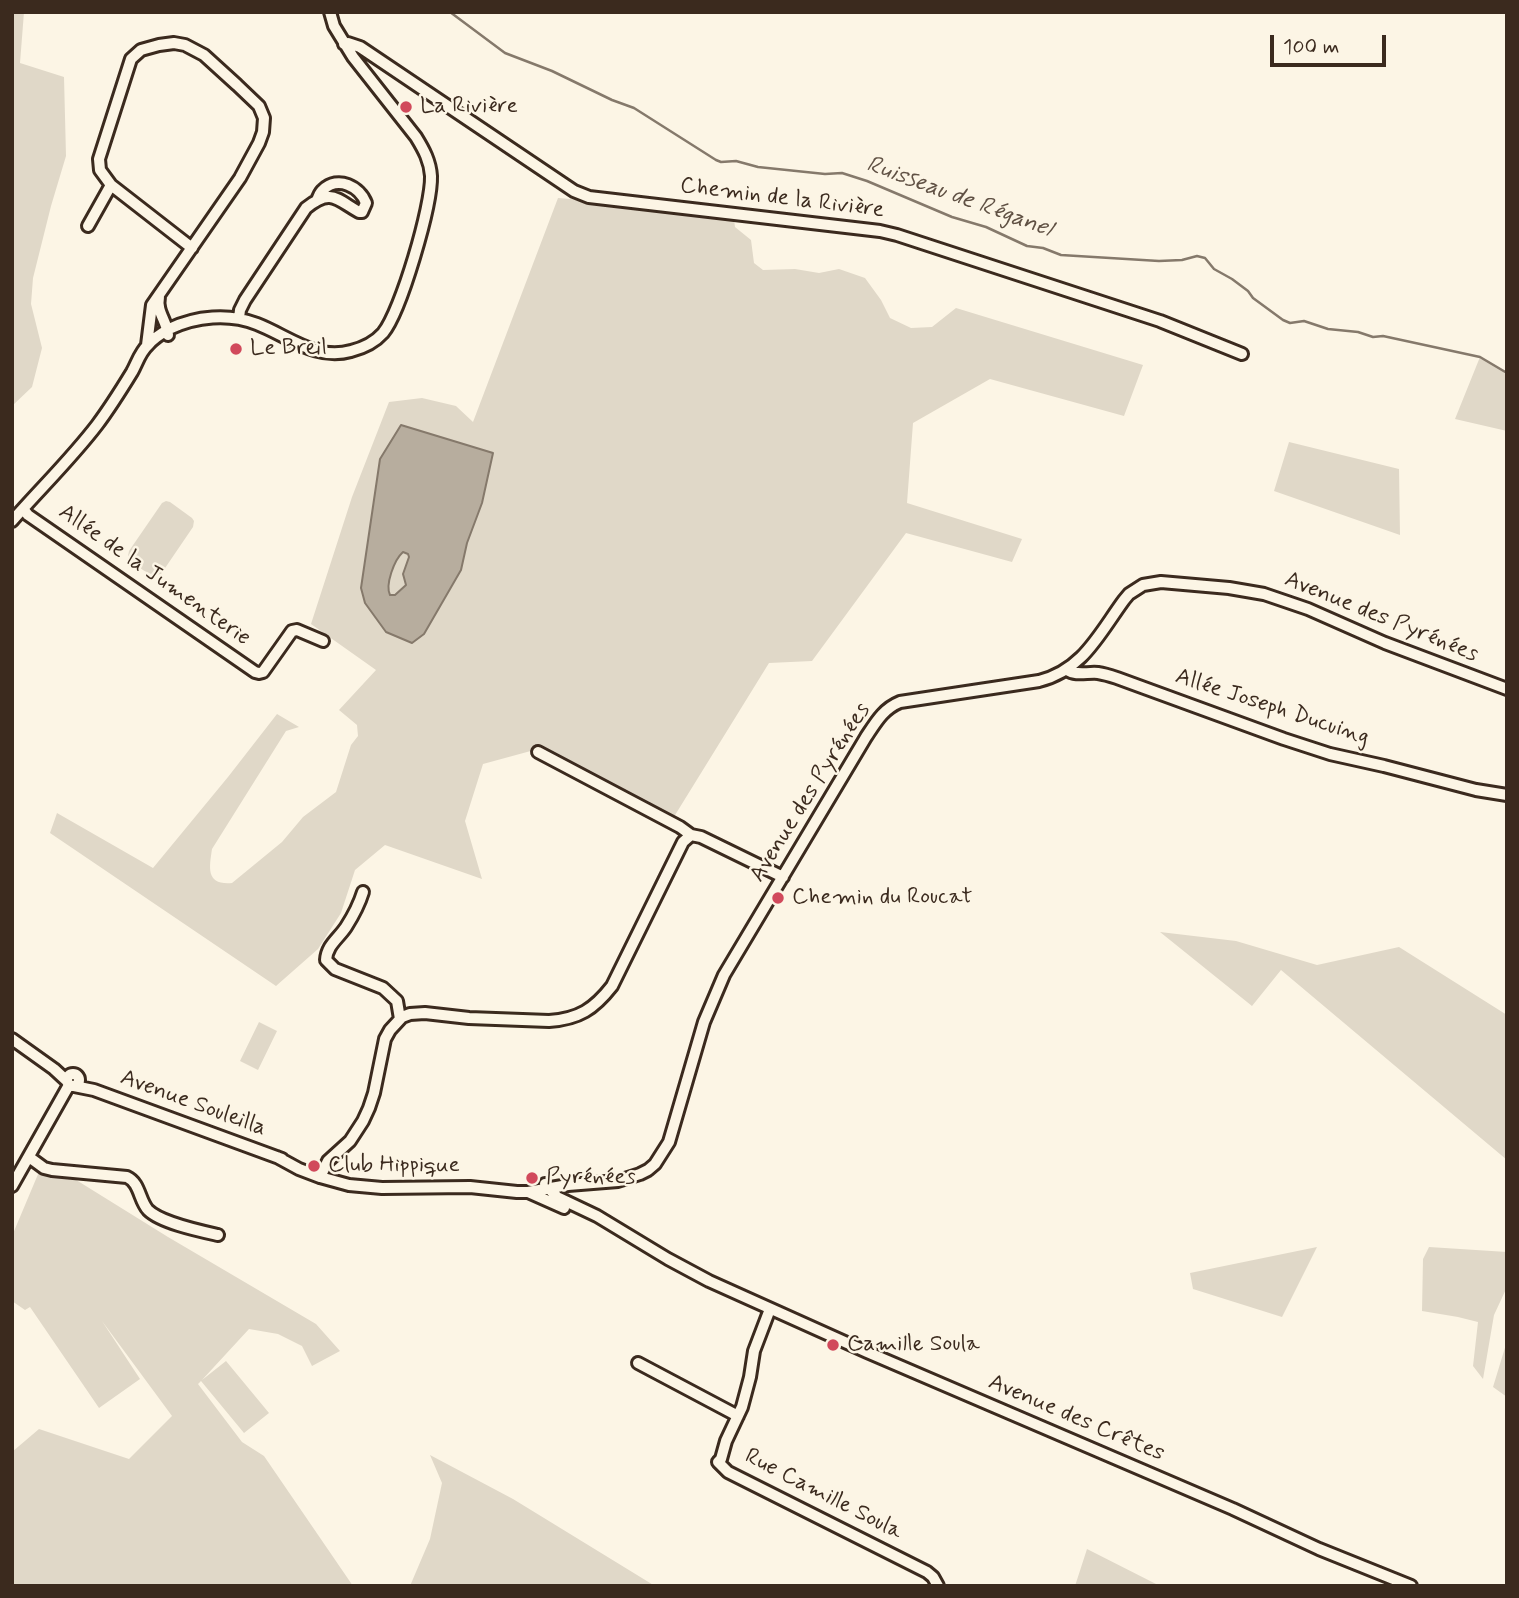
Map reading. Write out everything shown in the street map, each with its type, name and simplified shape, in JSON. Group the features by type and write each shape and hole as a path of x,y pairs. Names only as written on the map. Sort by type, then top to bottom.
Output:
{"street":[{"path":"147,345 204,318 239,318 306,348 331,354 344,353 364,347 379,337 387,326 401,295 421,232 431,186 430,167 424,149 416,137 344,44 330,12"},
{"path":"12,521 98,424 133,370 147,345 152,305 192,248 240,178 263,132 264,118 259,106 204,55 185,44 174,43 141,50 131,59 99,159 100,170 111,185 192,248"},
{"name":"Chemin de la Rivière","path":"344,44 360,47 574,191 589,197 889,233 1160,321 1242,354"},
{"path":"88,226 111,185"},
{"path":"239,318 245,300 306,208 317,200"},
{"path":"133,370 159,345 166,334 159,311 160,294"},
{"path":"152,311 158,330 166,334"},
{"name":"Allée de la Jumenterie","path":"23,509 29,516 255,673 263,672 292,631 297,630 323,641"},
{"name":"Avenue des Pyrénées","path":"424,1186 465,1180 525,1185 545,1190 568,1185 618,1181 640,1174 655,1164 674,1127 704,1022 724,975 878,719 888,708 900,702 1039,681 1067,670 1092,645 1129,594 1143,585 1175,582 1229,588 1280,599 1384,643 1507,689"},
{"name":"Allée Joseph Ducuing","path":"1067,670 1075,674 1096,673 1117,678 1330,754 1476,790 1507,795"},
{"path":"538,752 691,835 701,836 783,877"},
{"path":"322,1175 328,1161 350,1141 363,1121 374,1093 385,1039 400,1020 410,1014 425,1013 549,1021 584,1013 603,998 612,986 683,842 691,835"},
{"path":"363,892 359,905 344,930 327,950 326,960 335,969 383,988 397,1001 400,1020"},
{"path":"12,1039 72,1081 12,1186"},
{"name":"Avenue Souleilla","path":"72,1081 322,1175"},
{"path":"29,1157 44,1168 52,1170 127,1177 132,1180 143,1203 154,1215 218,1235"},
{"name":"Avenue des Pyrénées","path":"322,1175 364,1186 470,1187 528,1192"},
{"name":"Avenue des Pyrénées","path":"545,1190 566,1179 604,1183"},
{"path":"566,1202 568,1185"},
{"name":"Avenue des Crêtes","path":"528,1192 545,1190 615,1227"},
{"name":"Avenue des Crêtes","path":"545,1190 597,1216 690,1271 770,1309 1233,1509 1319,1549 1411,1586"},
{"name":"Rue Camille Soula","path":"770,1309 754,1350 746,1393 718,1462 728,1472 927,1572 938,1586"},
{"path":"638,1363 737,1416"}],"shaded area":[{"path":"12,12 24,12 20,63 64,77 66,156 33,278 31,304 42,348 32,387 12,406"},
{"path":"558,198 733,212 735,227 751,240 754,263 763,270 795,269 819,273 839,269 865,278 890,318 911,328 932,327 956,308 1143,365 1124,416 990,379 913,423 907,503 1022,539 1012,562 906,533 812,661 769,663 672,820 538,749 483,764 465,821 482,879 385,845 355,870 341,913 318,949 276,986 50,833 57,813 153,868 277,714 299,727 286,731 212,849 210,869 213,878 232,883 282,842 303,817 336,792 351,745 358,736 357,725 339,710 376,670 311,624 352,497 389,402 422,398 456,406 473,422"},
{"path":"1480,357 1507,373 1507,431 1455,419"},
{"path":"401,425 493,453 482,503 467,543 461,570 424,634 412,643 386,632 365,603 361,588 380,459","holes":["403,552 408,554 403,574 406,585 395,595 390,595 389,585 394,566"]},
{"path":"1289,442 1399,469 1400,535 1274,491"},
{"path":"166,501 194,521 193,527 161,574 157,575 139,567 128,556 162,503"},
{"path":"1160,932 1236,941 1317,965 1399,947 1507,1015 1507,1160 1281,970 1252,1006"},
{"path":"259,1022 277,1031 258,1070 240,1061"},
{"path":"44,1160 316,1324 340,1351 312,1366 302,1346 278,1334 249,1329 202,1380 226,1361 269,1413 244,1433 201,1381 198,1384 242,1442 264,1456 353,1586 12,1586 12,1452 39,1429 129,1459 172,1416 102,1321 140,1379 99,1408 30,1307 25,1310 12,1301 12,1236"},
{"path":"1317,1247 1282,1317 1193,1289 1190,1273"},
{"path":"1429,1247 1507,1252 1507,1287 1494,1315 1483,1379 1473,1366 1478,1322 1422,1311 1423,1259"},
{"path":"1507,1341 1507,1397 1493,1387"},
{"path":"430,1455 513,1499 655,1586 410,1586 430,1539 442,1483"},
{"path":"1087,1549 1160,1586 1075,1586"}],"waterway":[{"name":"Ruisseau de Réganel","path":"450,12 505,53 634,108 721,162 736,161 758,167 825,174 842,173 952,217 986,227 1027,246 1043,248 1061,255 1159,261 1197,256 1205,258 1214,269 1232,279 1253,298 1290,323 1304,321 1328,329 1358,332 1373,337 1383,336 1480,357 1507,373"},
{"path":"12,100 12,111"}],"place":[{"name":"La Rivière","path":"406,107"},
{"name":"Le Breil","path":"236,349"},
{"name":"Chemin du Roucat","path":"778,898"},
{"name":"Club Hippique","path":"314,1166"},
{"name":"Pyrénées","path":"532,1178"},
{"name":"Camille Soula","path":"833,1345"}]}
